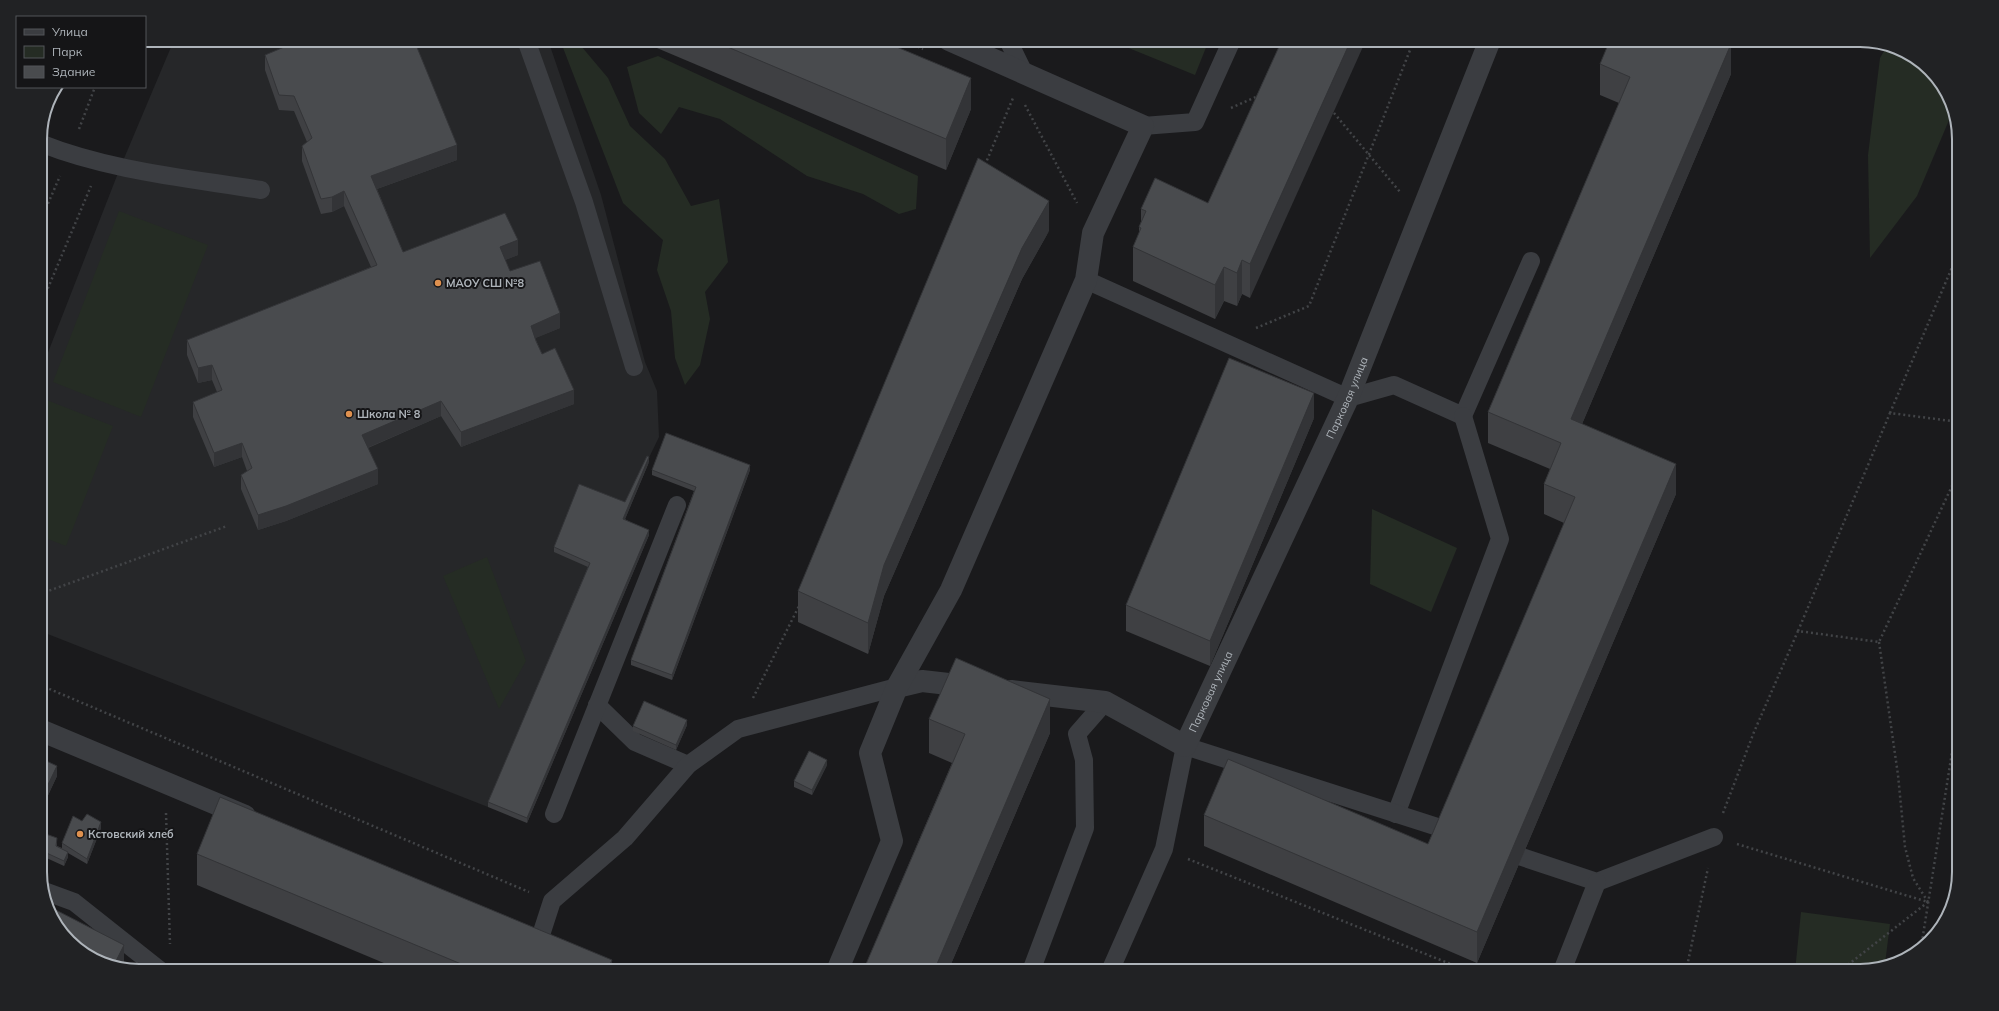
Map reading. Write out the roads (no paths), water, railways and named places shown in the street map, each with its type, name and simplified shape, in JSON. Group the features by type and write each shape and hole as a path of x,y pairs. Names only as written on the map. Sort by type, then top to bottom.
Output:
{"street":[{"path":"840,964 892,841 870,753 897,687 951,590 1086,280 1093,233 1143,126 1020,81 960,47"},
{"name":"Парковая улица","path":"1185,746 1348,398 1487,47"},
{"path":"897,687 922,681 1105,702 1185,746"},
{"path":"47,733 260,823"},
{"path":"517,932 560,951"}],"lane":[{"path":"529,47 584,202 634,367"},
{"path":"1010,47 1020,81"},
{"path":"1143,126 1195,122 1229,47"},
{"path":"47,146 70,155 120,168 261,190"},
{"path":"1396,814 1500,539 1463,416 1530,261"},
{"path":"1086,280 1348,398 1394,385 1463,416"},
{"path":"554,814 677,504"},
{"path":"539,941 552,901 625,838 688,765 738,728 897,687"},
{"path":"1034,964 1086,828 1084,760 1077,734 1105,702"},
{"path":"597,705 636,742 688,765"},
{"path":"1113,964 1164,849 1185,746 1447,830"},
{"path":"1522,857 1597,882 1714,837"},
{"path":"1565,964 1597,882"},
{"path":"50,893 74,902 152,964"}],"place":[{"name":"МАОУ СШ №8","path":"438,283"},
{"name":"Школа № 8","path":"349,414"},
{"name":"Кстовский хлеб","path":"80,834"}]}
